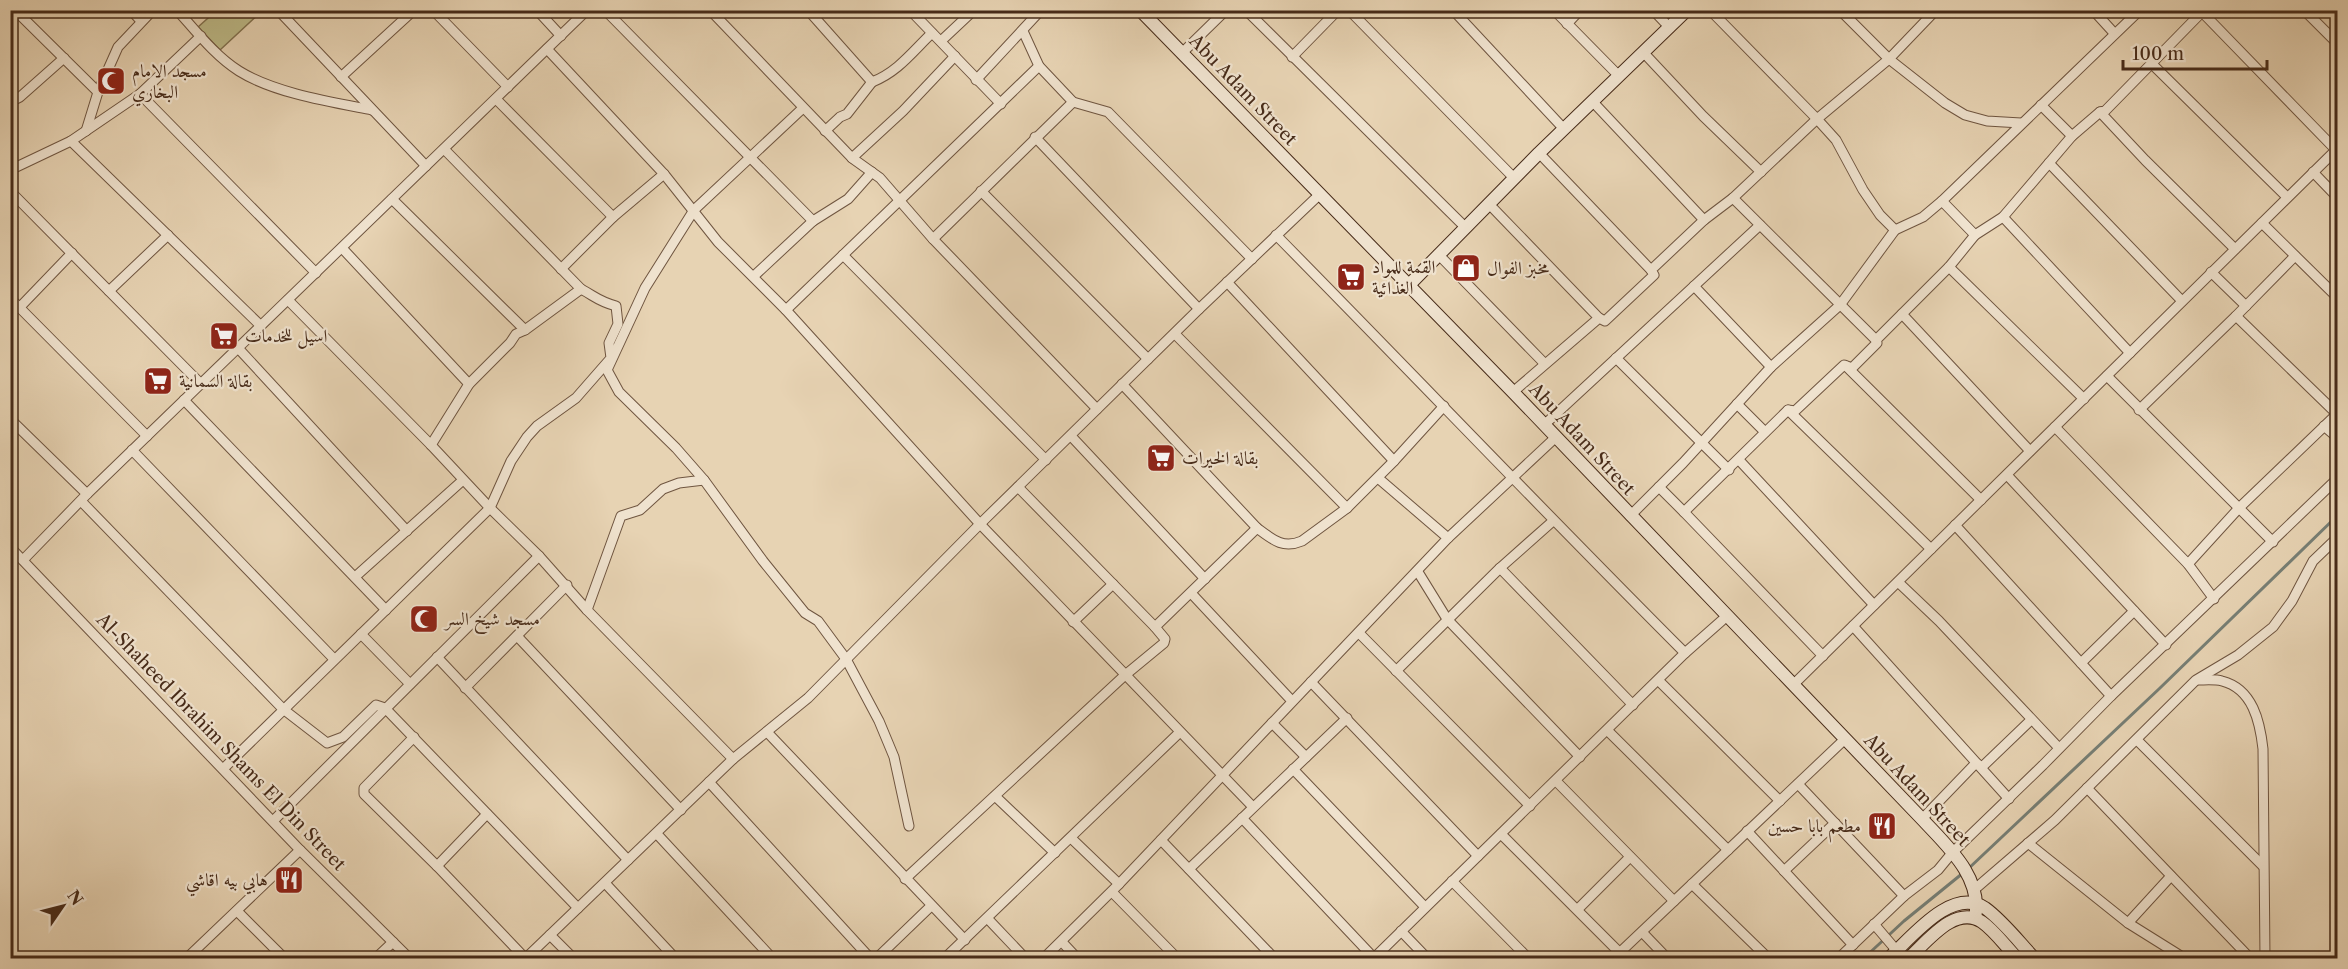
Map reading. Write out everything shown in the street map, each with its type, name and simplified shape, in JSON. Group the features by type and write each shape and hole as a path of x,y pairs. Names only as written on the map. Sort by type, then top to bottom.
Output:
{"street":[{"path":"15,10 98,92"},
{"path":"131,10 141,21"},
{"path":"86,131 98,92 118,47 153,10"},
{"path":"177,10 225,61 255,79 327,102 372,110"},
{"path":"278,10 426,166"},
{"path":"341,78 414,10"},
{"path":"433,10 508,87"},
{"path":"537,10 561,36"},
{"path":"22,560 132,450 587,10"},
{"path":"605,10 813,221"},
{"path":"711,10 825,131 852,158 872,172 901,200 933,239 1097,409"},
{"path":"808,10 872,82"},
{"path":"910,10 1001,104"},
{"path":"941,41 975,10"},
{"path":"976,80 1041,10"},
{"name":"Abu Adam Street","path":"1140,10 1513,392 1922,819 1952,853 1975,889 1978,905"},
{"path":"1182,53 1226,10"},
{"path":"1292,57 1338,10"},
{"path":"1349,10 1514,178"},
{"path":"1453,10 1564,129"},
{"path":"1554,10 1619,76"},
{"path":"1567,24 1580,10"},
{"path":"1653,10 1670,28"},
{"path":"1409,285 1539,153 1687,10"},
{"path":"1710,10 1836,140 1869,198 1895,230"},
{"path":"1840,10 1889,60 1945,103 1965,115 1996,122 2021,123"},
{"path":"1651,270 1704,220 1733,198 1817,119 1889,60 1936,10"},
{"path":"2093,10 2114,33"},
{"path":"1630,516 1703,442 1771,367 1840,305 1895,230 1923,217 1942,201 2140,10"},
{"path":"2304,10 2337,44"},
{"path":"1248,11 1465,227"},
{"path":"1794,684 2337,149 2202,11 2105,111 2100,112 2072,136 2003,217 1975,235 1948,267 1876,340 1877,343 1852,368 1844,365"},
{"path":"1023,31 1039,66 1073,102 1108,112 1252,258"},
{"path":"825,131 840,117 847,114 872,82 899,67 932,33"},
{"path":"10,170 70,141 140,94 201,36"},
{"path":"547,49 664,174 718,242 786,310 980,524 1124,676 1253,807"},
{"path":"1643,52 1703,116 1761,172"},
{"path":"852,158 903,111 955,56"},
{"path":"10,102 20,97 64,58"},
{"path":"2152,64 2287,197"},
{"path":"786,310 1039,66"},
{"path":"140,94 316,273"},
{"path":"496,99 613,217"},
{"path":"933,239 1073,102"},
{"path":"1593,102 1704,220"},
{"path":"2041,105 2072,136"},
{"path":"803,108 694,210 645,288 607,370 619,392 676,448 704,480 763,561 805,613 818,621 846,659 879,721 894,758 909,826"},
{"path":"2100,112 2235,249"},
{"path":"1035,137 1199,309"},
{"path":"70,141 261,326"},
{"path":"224,768 490,508 511,461 527,437 537,426 576,398 611,358 609,343 618,324 616,306 596,301 581,289 444,149"},
{"path":"1489,204 1599,318 1605,321 1654,275 1539,153"},
{"path":"2049,163 2182,301"},
{"path":"754,276 813,221 848,199 872,172"},
{"path":"2313,172 2337,198"},
{"path":"561,268 613,217 664,174"},
{"path":"981,190 1148,359"},
{"path":"10,191 201,384"},
{"path":"414,737 363,791 526,958 733,759 808,698 1122,384 1319,195"},
{"path":"1733,198 1876,340"},
{"path":"392,199 525,330"},
{"path":"1942,201 1975,235"},
{"path":"2003,217 2130,353"},
{"path":"2262,223 2337,298"},
{"path":"1544,426 1760,225"},
{"path":"109,291 168,235"},
{"path":"1276,235 1444,406 1552,521 1685,653"},
{"path":"342,248 469,384"},
{"path":"20,307 72,254"},
{"path":"1438,254 1544,363"},
{"path":"843,255 1046,460"},
{"path":"2139,410 2295,256"},
{"path":"1948,267 2084,399"},
{"path":"2211,272 2246,306"},
{"path":"1227,282 1394,461"},
{"path":"1694,285 1771,367"},
{"path":"431,445 469,384 516,334 525,330 581,289"},
{"path":"10,298 147,436"},
{"path":"288,300 539,556 587,610 733,759"},
{"path":"1902,314 2030,451"},
{"path":"2188,564 2239,508 2337,413 2236,316"},
{"path":"1513,392 1599,318"},
{"path":"1174,334 1347,508"},
{"path":"238,348 407,531"},
{"path":"1616,358 1729,470"},
{"path":"1788,410 1795,411 1844,365"},
{"path":"1844,365 1981,500"},
{"path":"2107,376 2273,542"},
{"path":"1122,384 1257,528 1279,544 1294,544 1302,541 1347,508 1444,406"},
{"path":"184,400 386,610"},
{"path":"1737,404 1765,432"},
{"path":"1684,512 1788,410"},
{"path":"1788,410 1931,549"},
{"path":"10,419 283,709 327,743 343,737 376,705 385,708 578,908"},
{"path":"2324,426 2337,438"},
{"path":"2055,427 2188,564 2214,599"},
{"path":"1071,436 1205,579"},
{"path":"1044,958 1112,892 1448,538 1556,437"},
{"path":"132,450 334,659"},
{"path":"1739,460 1874,605"},
{"path":"2007,475 2166,645"},
{"path":"1377,478 1448,538"},
{"path":"1844,957 1852,945 1904,896 1938,870 1952,853 2111,696 2337,478"},
{"path":"355,577 463,480"},
{"path":"587,610 621,516 640,510 663,489 679,483 704,480"},
{"path":"905,879 1124,676 1164,643 1165,639 1155,627 1018,487"},
{"path":"1659,487 1823,656"},
{"path":"1396,670 1500,568 1552,521"},
{"path":"1955,525 2111,696"},
{"path":"1155,627 1257,528"},
{"path":"1975,889 2087,788 2196,680 2238,655 2273,627 2292,601 2313,561 2337,537"},
{"name":"Al-Shaheed Ibrahim Shams El Din Street","path":"10,547 274,820 300,850 409,958"},
{"path":"274,820 539,556"},
{"path":"1500,568 1633,705"},
{"path":"1418,572 1448,619 1580,757"},
{"path":"1898,582 1939,621 2059,748"},
{"path":"1073,622 1113,584"},
{"path":"465,688 567,585"},
{"path":"1191,593 1292,701"},
{"path":"2081,663 2134,611"},
{"path":"1242,818 1374,958 1685,653 1727,616"},
{"path":"1853,626 2009,799"},
{"path":"1359,633 1530,806"},
{"path":"360,634 410,684"},
{"path":"517,636 681,810"},
{"path":"437,657 628,860"},
{"path":"2087,788 2247,958 2264,956 2263,749 2260,723 2249,701 2237,688 2221,680 2196,680"},
{"path":"1659,681 1780,801"},
{"path":"1311,682 1478,856"},
{"path":"1189,869 1347,718"},
{"path":"1976,763 1982,767 2031,720"},
{"path":"1272,723 1306,757"},
{"path":"1608,731 1728,850"},
{"path":"767,732 965,940"},
{"path":"945,958 1180,732"},
{"path":"1501,834 1578,909 1617,956 1845,740"},
{"path":"2137,740 2263,866"},
{"path":"1922,819 1976,763"},
{"path":"1293,769 1425,907"},
{"path":"1556,781 1674,901"},
{"path":"709,782 870,958"},
{"path":"1798,784 1904,896"},
{"path":"995,796 1055,853"},
{"path":"437,866 487,814"},
{"path":"1784,871 1835,823"},
{"path":"1748,831 1852,945"},
{"path":"657,834 772,958"},
{"path":"1071,838 1119,884"},
{"path":"1161,840 1274,958"},
{"path":"2028,843 2128,923 2184,958"},
{"path":"187,958 300,850"},
{"path":"1578,909 1630,856"},
{"path":"2128,923 2171,876"},
{"path":"1452,881 1527,958"},
{"path":"605,883 675,958"},
{"path":"1692,884 1768,958"},
{"path":"1112,892 1177,958"},
{"path":"1874,924 1893,955 1946,907 1961,902 1978,905 1991,914 2034,958"},
{"path":"1975,918 1978,905"},
{"path":"877,958 931,906"},
{"path":"237,911 284,958"},
{"path":"1910,958 1949,922 1963,917 1975,918 1984,924 2017,958"},
{"path":"988,919 1025,958"},
{"path":"1401,931 1427,958"},
{"path":"1642,932 1667,958"},
{"path":"550,935 573,958"},
{"path":"376,958 393,942"},
{"path":"1062,942 1077,958"}],"shaded area":[{"path":"216,11 262,11 220,50 198,27"}],"waterway":[{"path":"1968,869 2160,688 2338,515"},
{"path":"1864,958 1904,921 1963,873"}],"place":[{"name":"مسجد الامام البخاري","path":"111,81"},
{"name":"مخبز الفوال","path":"1466,268"},
{"name":"القمة للمواد الغذائية","path":"1351,277"},
{"name":"اسيل للخدمات","path":"224,336"},
{"name":"بقالة السمانية","path":"158,381"},
{"name":"بقالة الخيرات","path":"1161,458"},
{"name":"مسجد شيخ السر","path":"424,619"},
{"name":"مطعم بابا حسين","path":"1882,826"},
{"name":"هابي بيه اقاشي","path":"289,880"}]}
